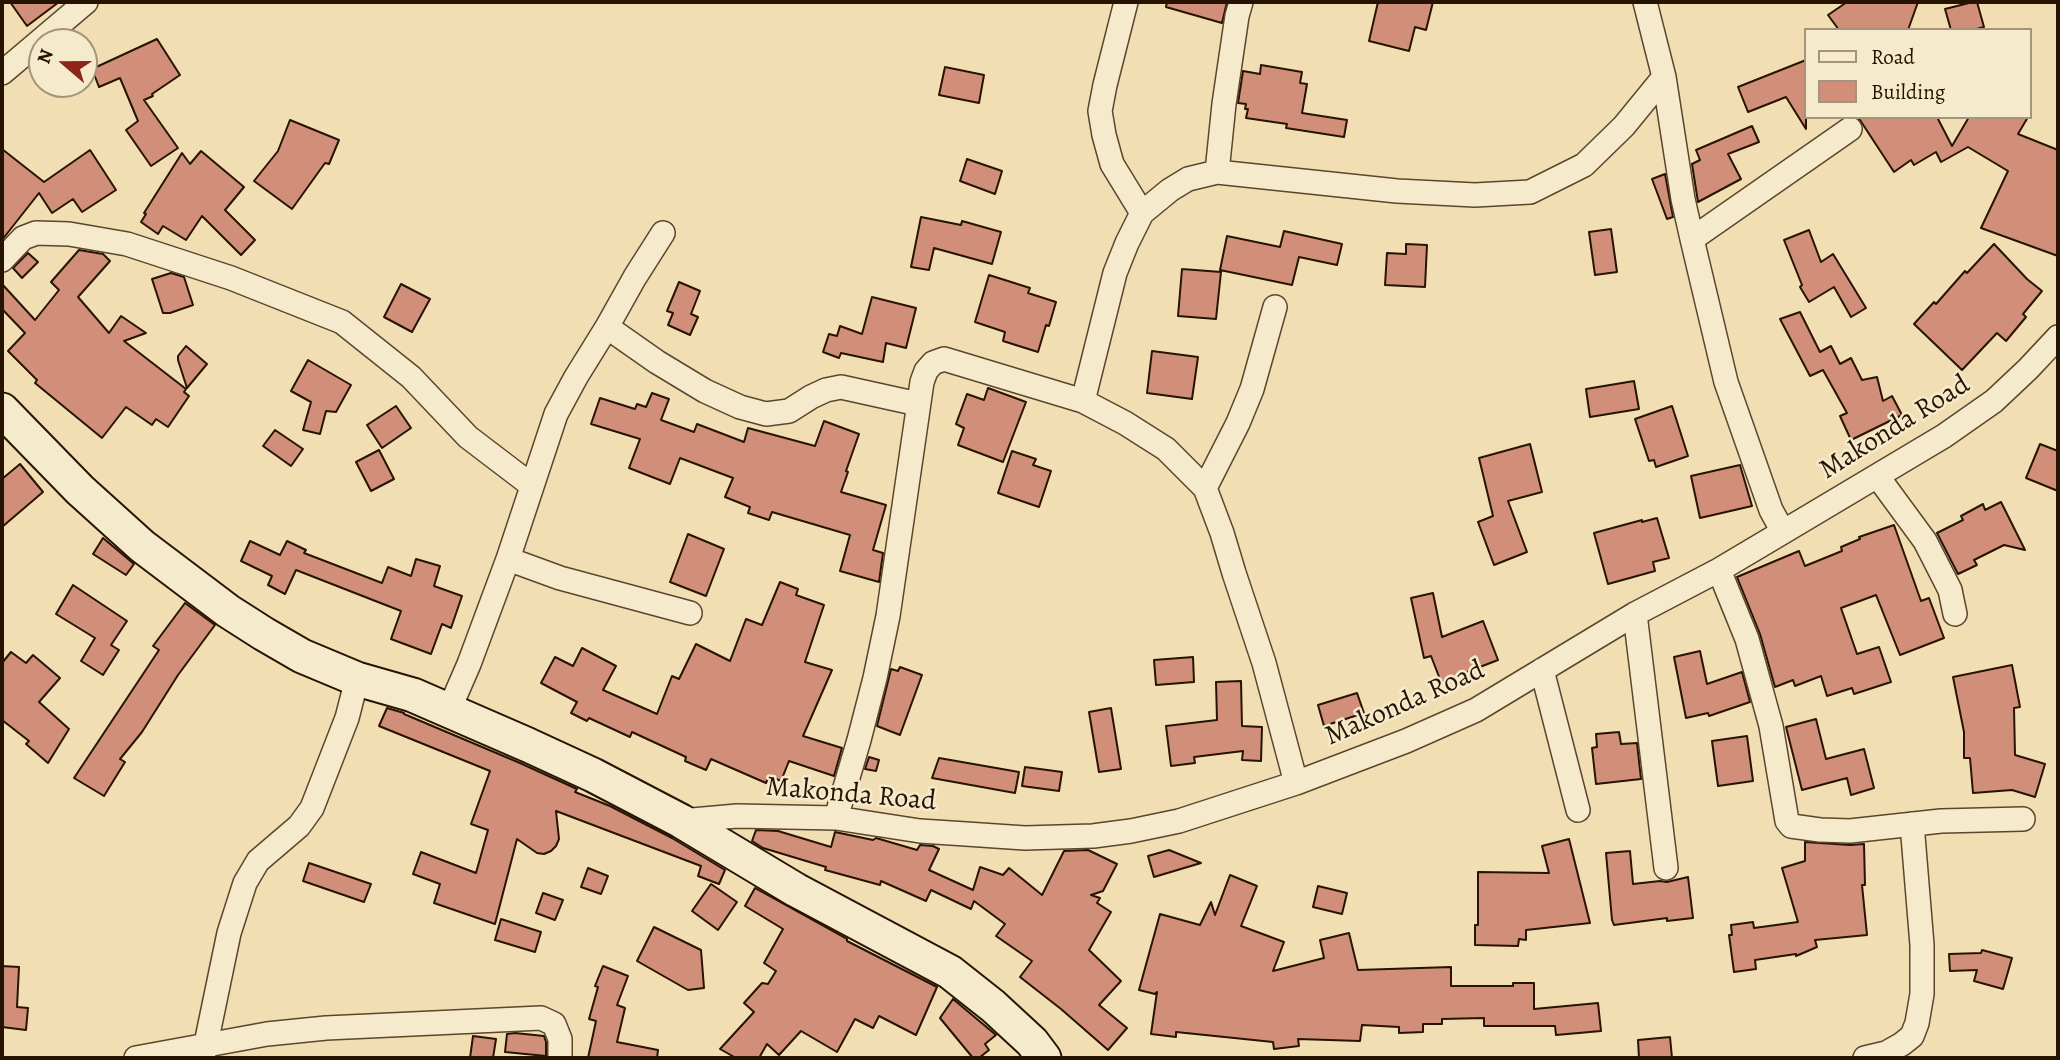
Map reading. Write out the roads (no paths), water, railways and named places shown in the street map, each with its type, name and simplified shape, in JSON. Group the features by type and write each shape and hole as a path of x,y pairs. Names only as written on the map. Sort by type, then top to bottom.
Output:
{"street":[{"path":"2,73 86,2"},
{"path":"1126,2 1100,111 1112,163 1142,214"},
{"path":"1217,173 1226,91 1241,2"},
{"path":"1645,2 1664,77 1683,199 1726,382 1771,510 1783,532"},
{"path":"1083,401 1115,273 1127,243 1142,214 1170,190 1188,179 1217,173 1430,193 1475,195 1530,192 1584,165 1624,126 1664,77"},
{"path":"1692,239 1850,129"},
{"path":"2,260 23,238 36,233 69,234 127,244 231,278 342,322 411,377 468,437 531,485"},
{"path":"449,710 508,559 556,414 635,276 663,233"},
{"path":"1205,488 1252,390 1275,307"},
{"path":"607,327 705,391 740,407 766,414 789,411 826,390 841,387 918,404"},
{"name":"Makonda Road","path":"681,821 737,816 836,818 955,834 1025,838 1093,836 1179,821 1296,783 1406,741 1476,710 1635,614 1719,570 1944,436 1994,401 2058,338"},
{"path":"836,818 863,728 888,616 922,382 933,363 944,359 1083,401 1166,449 1205,488 1264,663 1296,783"},
{"path":"4,415 142,546 264,635 302,656 357,679 412,695 449,710 593,775 681,821 796,890 950,972 993,1006 1032,1042 1044,1058"},
{"path":"1878,477 1925,541 1950,590 1955,614"},
{"path":"508,559 560,578 690,613"},
{"path":"1719,570 1747,639 1771,726 1787,821 1791,826 1850,831 1912,824 2023,819"},
{"path":"1635,614 1666,868"},
{"path":"1542,670 1578,810"},
{"path":"204,1052 229,933 245,883 258,861 299,827 312,808 347,718 357,679"},
{"path":"1865,1058 1886,1053 1902,1044 1912,1037 1917,1023 1922,994 1922,945 1912,824"},
{"path":"136,1058 204,1052 267,1034 326,1028 541,1018 554,1024 560,1039 560,1058"}]}
